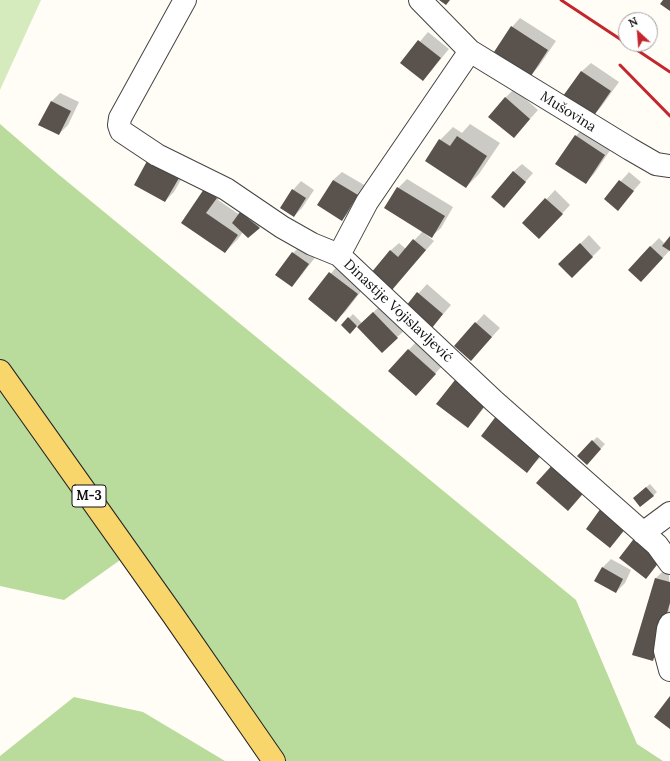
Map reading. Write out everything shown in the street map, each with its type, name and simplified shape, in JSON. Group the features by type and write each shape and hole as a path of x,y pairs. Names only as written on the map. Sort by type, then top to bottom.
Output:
{"main road":[{"name":"M-3","path":"0,371 164,602 274,761"}],"street":[{"path":"185,0 120,118 119,128 121,132 157,155 226,189 282,227 312,244 339,255"},
{"path":"420,0 470,51"},
{"name":"Dinastije Vojislavljević","path":"470,51 367,202 339,255 494,401 657,545 670,563"},
{"name":"Mušovina","path":"470,51 656,164 670,166"},
{"path":"643,533 670,513"},
{"path":"670,624 665,650 670,670"}],"green space":[{"path":"0,0 41,0 0,90"},
{"path":"0,124 58,174 576,600 637,744 663,761 274,761 130,553 64,600 0,586"},
{"path":"74,697 143,712 225,761 0,761 0,756"}],"building":[{"path":"439,0 450,0 446,5"},
{"path":"663,0 670,0 670,11 660,4"},
{"path":"511,26 548,50 531,76 494,52"},
{"path":"418,40 441,58 423,81 400,63"},
{"path":"581,71 611,91 593,117 563,96"},
{"path":"505,97 530,119 514,138 488,117"},
{"path":"51,101 71,111 59,135 38,125"},
{"path":"575,135 605,155 586,184 555,164"},
{"path":"457,136 487,156 466,188 425,161 439,139 450,146"},
{"path":"147,161 179,178 165,202 134,185"},
{"path":"513,171 526,182 504,208 491,197"},
{"path":"333,180 358,195 342,221 317,205"},
{"path":"619,180 634,191 618,211 604,199"},
{"path":"397,187 445,216 432,238 384,208"},
{"path":"204,189 217,198 206,213 238,235 225,253 181,223"},
{"path":"292,189 306,198 294,217 280,208"},
{"path":"545,198 563,214 539,239 522,223"},
{"path":"240,212 260,228 248,238 232,223"},
{"path":"670,236 670,251 662,246"},
{"path":"413,239 426,250 392,290 371,273 390,250 398,257"},
{"path":"580,243 593,257 572,278 558,264"},
{"path":"650,246 663,258 641,282 628,270"},
{"path":"292,252 309,264 292,287 275,275"},
{"path":"329,272 358,294 336,322 308,299"},
{"path":"417,292 443,314 432,328 406,306"},
{"path":"373,312 398,338 382,353 357,327"},
{"path":"348,317 357,326 350,334 341,325"},
{"path":"475,322 492,337 471,361 454,346"},
{"path":"408,349 436,374 416,396 388,371"},
{"path":"455,380 486,404 468,428 436,404"},
{"path":"497,415 543,452 527,473 481,436"},
{"path":"592,440 601,449 587,465 577,456"},
{"path":"555,462 587,489 568,511 536,483"},
{"path":"646,487 654,496 640,507 633,498"},
{"path":"601,508 626,528 610,548 586,529"},
{"path":"636,536 663,557 646,579 619,558"},
{"path":"602,567 623,579 616,593 594,581"},
{"path":"655,578 670,582 670,603 653,661 632,655"},
{"path":"670,696 670,729 654,717"}],"railway":[{"path":"561,0 618,38"},
{"path":"640,52 670,72"},
{"path":"620,65 670,116"}]}
